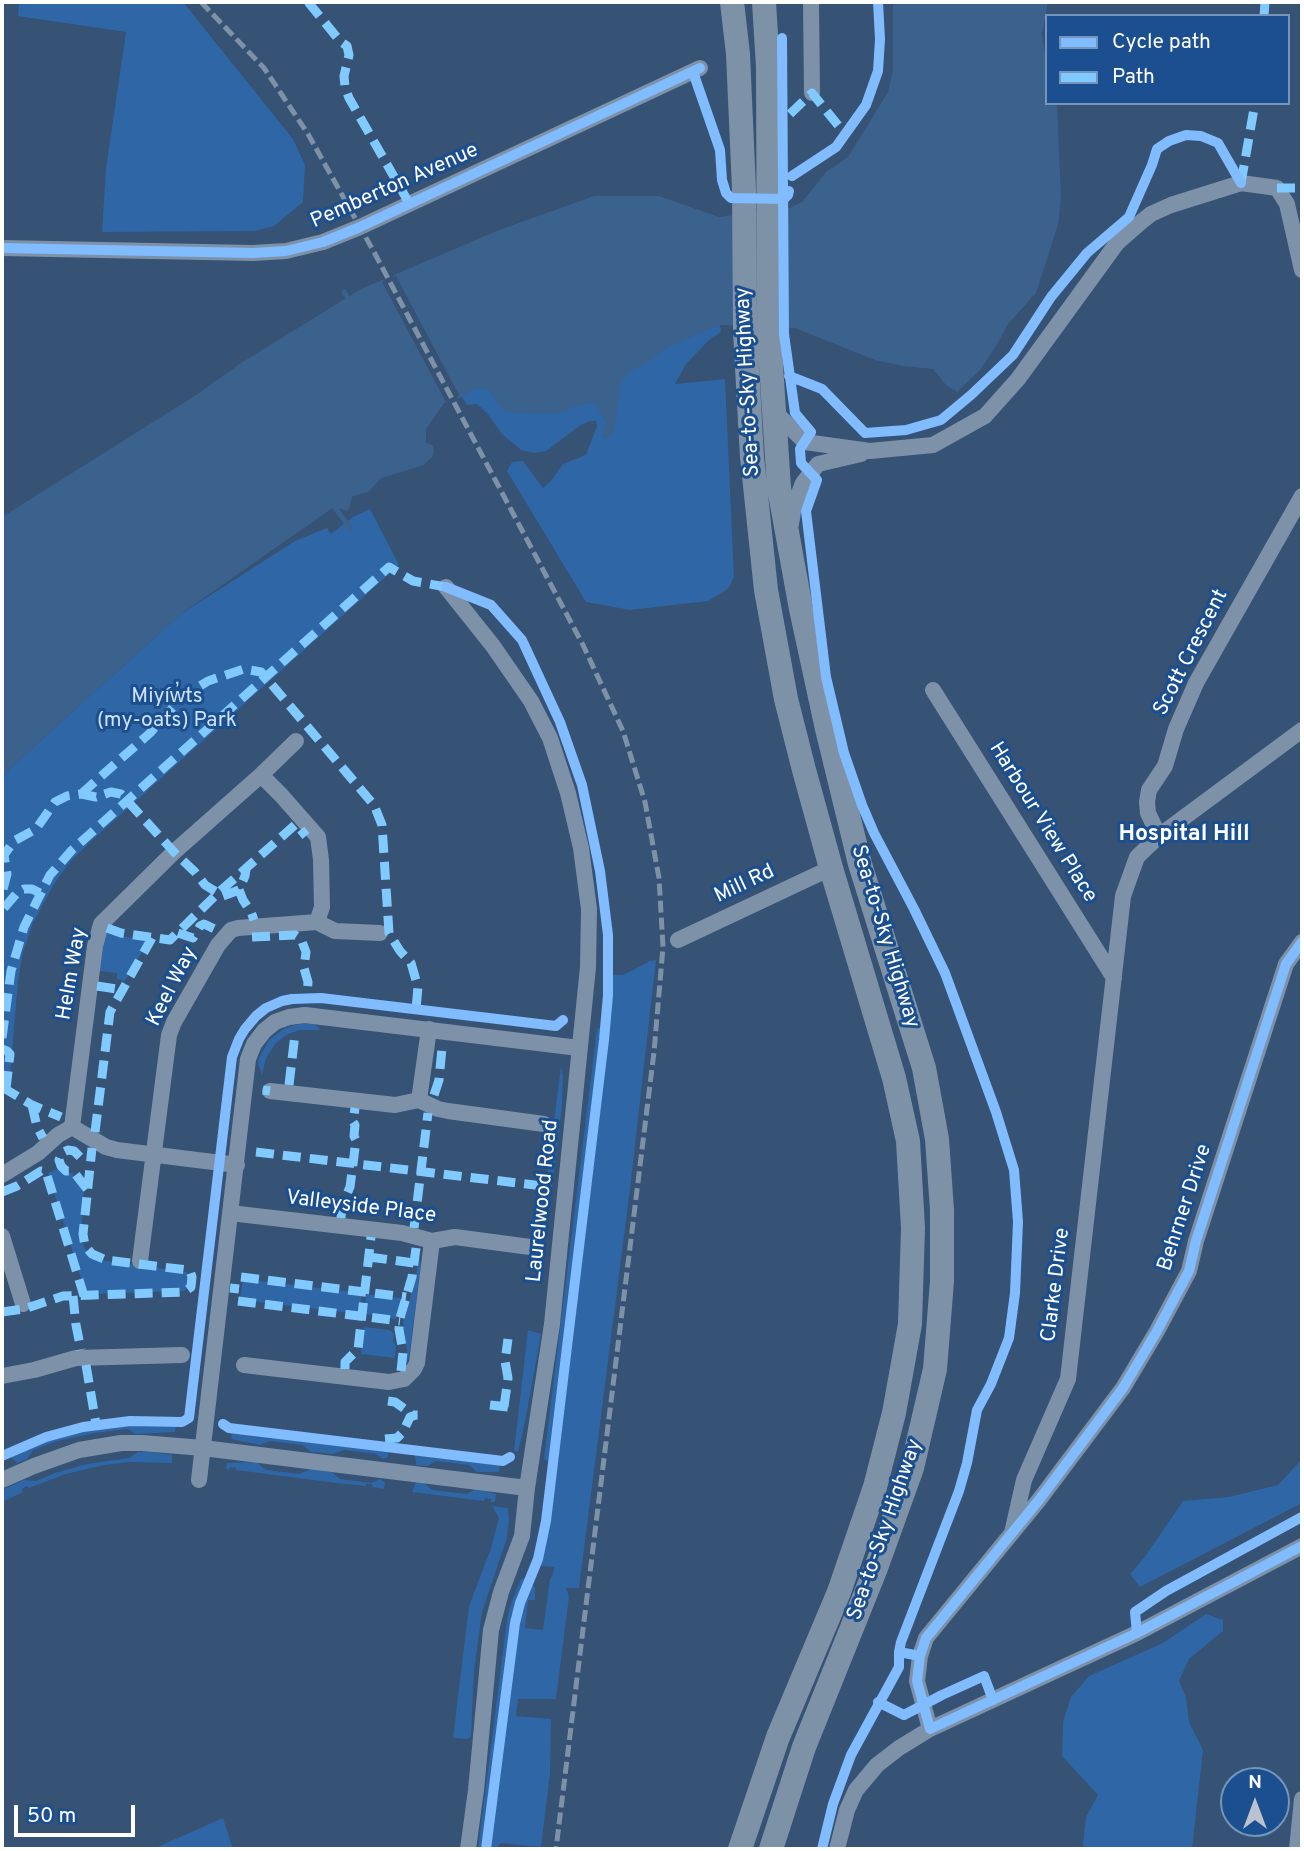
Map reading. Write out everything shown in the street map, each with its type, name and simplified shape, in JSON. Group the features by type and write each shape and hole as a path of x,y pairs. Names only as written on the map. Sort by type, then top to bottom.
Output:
{"highway":[{"name":"Sea-to-Sky Highway","path":"732,2 756,188"},
{"name":"Sea-to-Sky Highway","path":"740,1849 778,1737 839,1592 875,1487 894,1413 910,1324 914,1228 908,1141 894,1078 831,868 786,699 766,590 752,457 757,332 756,188 768,67 764,2"},
{"name":"Sea-to-Sky Highway","path":"757,332 774,411 779,488 788,541 827,729 860,864 924,1068 937,1139 942,1281 934,1369 912,1468 876,1567 804,1747 771,1849"},
{"path":"788,541 791,623 834,836 831,868 844,869 850,875 912,1089 921,1131 940,1185"}],"street":[{"path":"811,2 812,93"},
{"name":"Pemberton Avenue","path":"2,248 253,253 286,251 323,242 700,68"},
{"path":"788,541 794,506 803,483 818,464 870,451 933,445 985,415 1018,379 1117,243 1150,214 1241,183 1277,188 1287,204 1302,270"},
{"path":"774,411 805,442 870,451"},
{"name":"Scott Crescent","path":"1158,836 1148,813 1149,790 1165,766 1176,729 1196,683 1302,496"},
{"name":"Laurelwood Road","path":"446,587 524,690 550,738 568,793 589,909 588,967 555,1296 522,1536 501,1592 491,1630 468,1849"},
{"name":"Harbour View Place","path":"933,690 1114,978"},
{"name":"Clarke Drive","path":"930,1729 918,1681 920,1656 926,1638 1012,1533 1024,1480 1068,1379 1123,896 1137,857 1158,836 1302,730"},
{"name":"Helm Way","path":"72,1127 94,946 103,921 296,741"},
{"path":"261,775 318,837 322,907 317,922"},
{"name":"Mill Rd","path":"678,940 831,868"},
{"name":"Keel Way","path":"140,1261 169,1035 218,945 231,930 239,928 317,922 335,931 380,933"},
{"name":"Behrner Drive","path":"1012,1533 1123,1388 1189,1271 1196,1241 1286,964 1302,942"},
{"path":"199,1480 248,1059 254,1044 264,1031 289,1017 305,1015 579,1048"},
{"path":"419,1100 429,1030"},
{"path":"270,1091 395,1105 419,1100 448,1111 544,1124"},
{"path":"2,1175 38,1153 58,1135 72,1127 106,1147 237,1165"},
{"name":"Valleyside Place","path":"230,1213 402,1233 432,1241 455,1237 530,1247"},
{"path":"2,1236 23,1304"},
{"path":"244,1364 389,1382 404,1379 417,1363 432,1241"},
{"path":"2,1377 76,1358 182,1354"},
{"path":"4,1473 103,1446 150,1443 527,1488"},
{"path":"837,1849 847,1810 856,1790 877,1765 899,1748 930,1729 1137,1633 1302,1546"},
{"path":"1297,1849 1302,1799"}],"green space":[{"path":"19,2 183,2 293,139 305,165 303,202 274,226 255,231 102,232 106,168 126,32 18,16"},
{"path":"720,325 721,332 709,340 686,364 675,384 725,379 734,577 728,589 708,601 630,610 586,602 507,471 512,462 523,461 543,488 563,464 586,455 597,426 596,421 581,425 546,451 534,453 521,450 502,434 477,404 467,405 462,397 444,403 426,429 426,443 432,445 434,450 432,457 423,465 381,478 368,492 352,496 349,509 344,504 433,393"},
{"name":"Miyíw̓ts (my-oats) Park","path":"370,509 399,565 89,843 70,862 54,884 33,923 23,952 9,1087 2,1095 2,778 181,614 295,541 327,528 331,534 353,517"},
{"path":"106,930 120,936 149,940 125,981 117,979 117,973 99,971 102,940"},
{"path":"656,960 579,1588 566,1588 569,1597 556,1699 518,1699 516,1716 551,1719 550,1774 541,1847 501,1843 495,1849 490,1849 519,1622 532,1584 535,1588 535,1600 528,1600 525,1628 543,1630 554,1567 540,1566 550,1527 608,1048 613,975 623,975"},
{"path":"313,1023 321,1030 299,1030 276,1043 266,1058 262,1075 259,1058 269,1040 285,1028"},
{"path":"601,1027 548,1461 544,1459 597,1029"},
{"path":"561,1066 562,1106 540,1261 542,1216"},
{"path":"60,1168 66,1173 72,1173 84,1191 81,1240 87,1252 106,1261 187,1272 187,1288 184,1291 89,1294 85,1291 48,1173"},
{"path":"419,1254 421,1266 409,1357 405,1366 407,1351 403,1322 416,1278"},
{"path":"243,1279 362,1293 360,1314 240,1300"},
{"path":"366,1294 401,1298 396,1319 364,1314"},
{"path":"364,1327 390,1330 394,1334 395,1358 361,1354"},
{"path":"528,1330 541,1334 518,1452 514,1451"},
{"path":"151,1424 176,1426 175,1432 136,1434 127,1429 95,1433 33,1450 27,1459 17,1463 10,1456 81,1431"},
{"path":"232,1432 388,1451 388,1457 383,1459 376,1454 344,1450 333,1454 311,1452 302,1445 270,1441 260,1445 231,1439"},
{"path":"138,1452 172,1455 172,1463 131,1462 104,1465 66,1474 29,1488 27,1486 22,1489 23,1492 4,1501 4,1489 24,1480 36,1481 87,1464 129,1458"},
{"path":"415,1455 500,1465 499,1472 477,1472 469,1465 436,1461 427,1466 416,1465"},
{"path":"1302,1459 1302,1503 1140,1587 1130,1574 1183,1501 1229,1497 1278,1485"},
{"path":"257,1462 268,1470 299,1474 311,1469 332,1472 340,1479 372,1483 380,1479 385,1482 384,1489 373,1487 372,1484 366,1486 336,1483 230,1467 229,1470 226,1469 227,1463"},
{"path":"416,1482 424,1483 432,1490 467,1494 476,1489 496,1494 495,1502 485,1498 484,1501 412,1492"},
{"path":"492,1506 508,1508 507,1538 482,1612 474,1671 471,1737 453,1738 469,1606 491,1548 499,1518"},
{"path":"525,1578 511,1619 482,1849 478,1849 509,1609 521,1579"},
{"path":"1206,1614 1223,1620 1223,1631 1189,1659 1179,1681 1186,1697 1189,1722 1203,1750 1192,1849 1085,1849 1083,1844 1086,1817 1098,1795 1062,1756 1063,1722 1071,1697 1089,1676 1163,1643"},
{"path":"223,1818 233,1849 153,1849"}],"shaded area":[{"path":"893,2 1048,2 1042,34 1045,53 1045,105 1057,105 1061,199 1058,225 1036,293 1008,324 980,370 957,392 946,385 933,369 875,360 795,328 720,325 666,348 647,363 629,372 621,382 614,430 605,439 602,437 606,422 592,403 578,405 556,414 507,412 501,408 490,391 473,389 462,397 444,403 426,429 426,443 432,445 434,450 432,457 423,465 381,478 368,492 352,496 347,511 334,507 181,614 2,778 2,517 361,289 499,230 594,196 659,196 719,217 789,208 802,202 826,172 848,157 888,92 893,70"}],"pier":[{"path":"391,272 396,276 459,395 459,402 449,405 446,402 382,282 384,281 381,277"}],"waterway":[{"path":"344,292 347,297"},
{"path":"334,506 350,528"}],"railway":[{"path":"201,2 264,68 308,134 374,252 583,645 623,731 645,802 659,878 663,947 654,1052 556,1849"}],"marked path":[{"path":"308,2 347,46 349,55 344,76 349,98 409,203"},
{"path":"1264,14 1265,2"},
{"path":"790,114 812,93 846,135"},
{"path":"1241,183 1255,105"},
{"path":"1277,188 1302,188"},
{"path":"2,1038 11,971 24,927 50,875 72,850 389,567 413,581 446,587"},
{"path":"81,794 150,733 182,697 208,681 244,669 261,672 374,805 382,825 389,933 411,963 418,987 416,1009"},
{"path":"3,889 7,874 4,855 14,841 36,829 55,802 67,796 81,794 96,797 111,792 121,794 205,885 223,896 239,890 246,869"},
{"path":"107,928 121,933 170,940 296,824 306,836"},
{"path":"4,908 24,889 40,893"},
{"path":"239,890 254,920"},
{"path":"178,933 193,938 204,924 219,931"},
{"path":"252,937 295,935 301,939 306,952 304,968 308,982 307,997"},
{"path":"95,1132 110,1012 152,938"},
{"path":"97,986 123,990"},
{"path":"289,1085 295,1034"},
{"path":"434,1095 439,1080 442,1048"},
{"path":"2,1049 10,1054 6,1089"},
{"path":"2,1087 32,1105 61,1117"},
{"path":"263,1090 270,1091"},
{"path":"32,1105 37,1127 43,1138"},
{"path":"341,1218 353,1164 356,1140 353,1122 355,1108"},
{"path":"414,1228 428,1113"},
{"path":"544,1124 551,1125"},
{"path":"2,1312 24,1309 63,1296 184,1292 191,1287 190,1271 106,1260 92,1254 85,1246 83,1234 92,1148"},
{"path":"87,1189 73,1171 66,1171 61,1166 59,1160 62,1153 68,1150 74,1151 80,1157 91,1154"},
{"path":"256,1152 543,1186"},
{"path":"2,1192 41,1171 46,1172 84,1296"},
{"path":"345,1369 345,1362 358,1349 371,1237"},
{"path":"530,1247 538,1248"},
{"path":"401,1371 403,1352 400,1318 412,1277 416,1248"},
{"path":"369,1257 414,1263"},
{"path":"241,1277 406,1297"},
{"path":"230,1288 239,1289"},
{"path":"73,1296 81,1350"},
{"path":"238,1301 400,1321"},
{"path":"504,1407 508,1378 505,1361 508,1339"},
{"path":"86,1365 96,1424"},
{"path":"388,1401 395,1402 413,1415"},
{"path":"490,1405 516,1408"},
{"path":"385,1439 397,1438 410,1417 424,1415"}],"cycle path":[{"path":"792,176 836,147 866,105 878,71 878,2"},
{"path":"782,38 784,334 795,413 811,432 800,449 801,463 817,480 806,511 826,677 844,753 862,805 945,973 996,1112 1014,1170 1018,1222 1015,1293 1009,1338 991,1384 977,1410 959,1491 901,1642 899,1652 920,1656"},
{"path":"2,248 253,253 286,251 323,242 700,68"},
{"path":"693,72 720,150 722,180 726,193 731,198 784,199 789,191"},
{"path":"789,376 822,389 865,433 906,430 941,420 1013,355 1051,297 1087,253 1129,217 1157,149 1186,135 1201,136 1218,143 1241,183"},
{"path":"446,587 491,605 522,640 560,722 582,785 600,871 608,935 608,995 604,1040 546,1521 538,1559 515,1623 486,1849"},
{"path":"1302,942 1286,964 1196,1241 1189,1271 1157,1331 1123,1388 1039,1500 926,1638 920,1656 917,1681 930,1729 1137,1633 1302,1546"},
{"path":"2,1456 46,1437 83,1427 130,1421 182,1422 189,1418 232,1057 245,1029 266,1008 292,999 321,998 556,1026 563,1020"},
{"path":"223,1424 229,1428 503,1461 510,1457"},
{"path":"1137,1633 1135,1612 1166,1591 1302,1517"},
{"path":"822,1849 833,1804 851,1755 899,1667 899,1652"},
{"path":"878,1702 904,1715 984,1676 993,1700"}],"district":[{"name":"Hospital Hill","path":"1184,835"}]}
